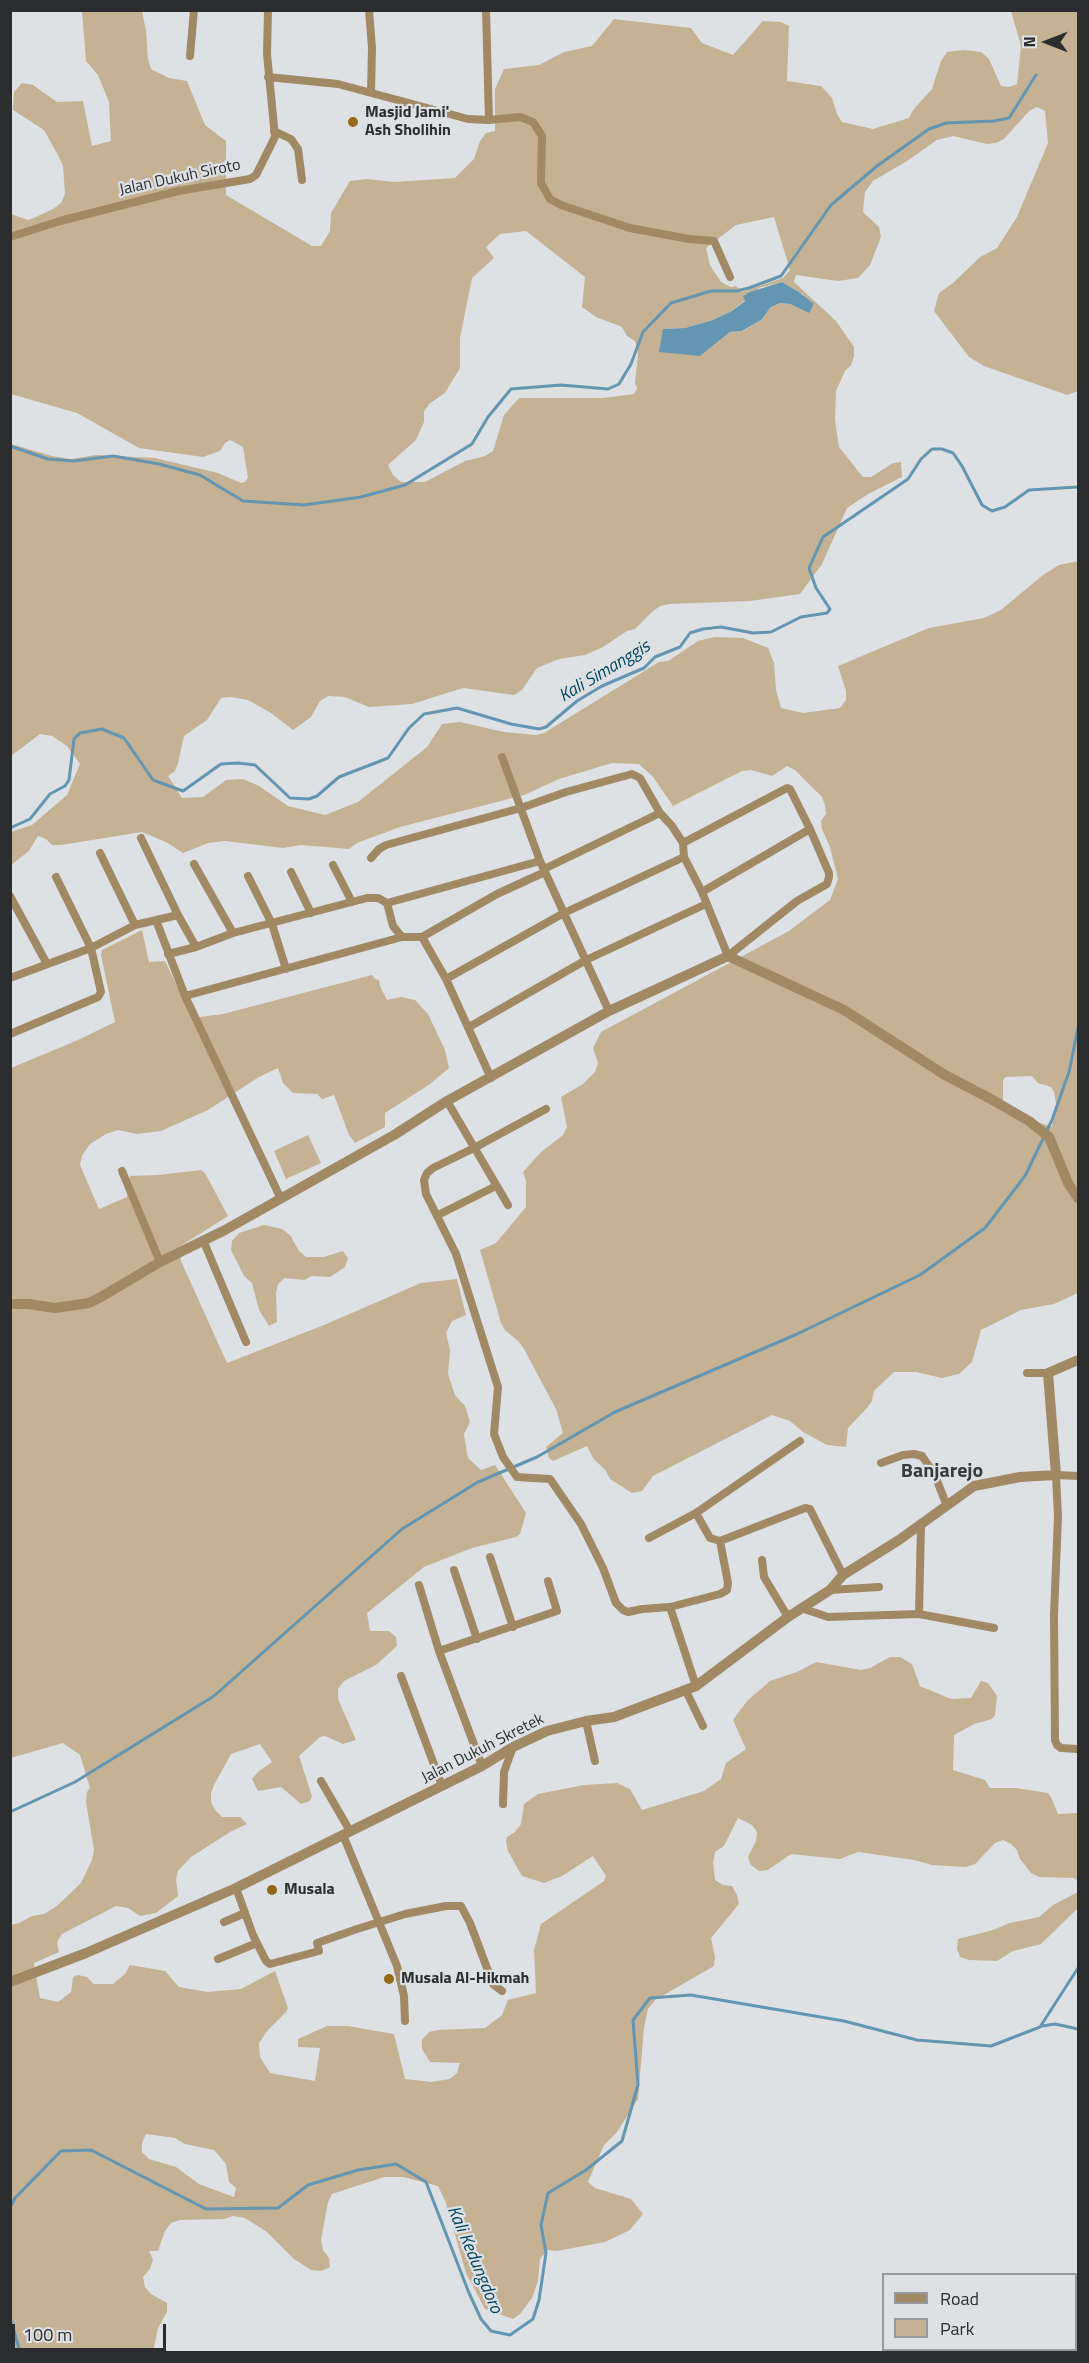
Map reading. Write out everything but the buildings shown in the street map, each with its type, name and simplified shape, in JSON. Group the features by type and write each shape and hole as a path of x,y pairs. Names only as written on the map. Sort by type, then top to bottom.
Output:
{"street":[{"path":"190,56 194,10"},
{"name":"Jalan Dukuh Siroto","path":"10,237 178,191 250,179 256,175 273,143 274,131 268,77 268,10"},
{"path":"369,10 372,48 371,92"},
{"path":"486,10 489,120"},
{"path":"268,77 338,84 468,119 489,120 520,117 533,122 542,136 541,183 550,199 561,205 630,228 689,239 714,241 730,277"},
{"path":"274,131 291,139 298,149 302,180"},
{"path":"502,757 543,867 609,1011"},
{"path":"371,858 386,845 521,808 566,792 632,774 640,778 660,813 683,843 684,857 702,892 728,956 844,1010 945,1075 1029,1121 1049,1137 1068,1183 1078,1197"},
{"path":"10,1304 56,1308 89,1303 160,1262 281,1199 394,1135 447,1101 609,1011 728,956 797,902 827,884 829,873 810,829 790,789 787,788 683,843"},
{"path":"185,996 402,937 422,937 543,867 660,813"},
{"path":"702,892 810,829"},
{"path":"141,838 178,915 196,946"},
{"path":"100,853 135,925"},
{"path":"446,979 564,913 684,857"},
{"path":"194,864 233,933"},
{"path":"333,866 352,902"},
{"path":"168,954 233,933 352,902 378,898 387,903 543,867"},
{"path":"291,872 310,913"},
{"path":"248,876 272,924 286,969"},
{"path":"10,1034 98,997 101,988 91,948 57,877"},
{"path":"10,896 47,964"},
{"path":"387,903 393,926 402,937"},
{"path":"469,1027 586,960 706,904"},
{"path":"10,978 91,948 135,925 178,915"},
{"path":"156,920 185,996 281,1199"},
{"path":"422,937 446,979 491,1078"},
{"path":"447,1101 508,1205"},
{"path":"546,1108 433,1168 427,1173 423,1186 456,1254 498,1388 494,1434 497,1445 517,1477 550,1479 581,1524 603,1568 616,1603 623,1610 628,1612 670,1607 720,1594 727,1590 728,1583 720,1541"},
{"path":"122,1171 160,1262"},
{"path":"438,1215 496,1186"},
{"path":"203,1240 246,1342"},
{"path":"1027,1373 1048,1373 1078,1360"},
{"path":"1048,1373 1058,1517 1054,1615 1055,1740 1061,1748 1078,1749"},
{"path":"649,1538 696,1513 800,1441"},
{"path":"881,1463 903,1455 922,1456 934,1473 947,1506"},
{"path":"1056,1475 1078,1476"},
{"name":"Jalan Dukuh Skretek","path":"10,1982 86,1953 236,1888 482,1766 547,1731 586,1721 614,1717 691,1688 788,1617 830,1590 843,1575 921,1525 974,1486 1020,1477 1056,1475"},
{"path":"696,1513 710,1538 720,1541 805,1508 810,1509 843,1575"},
{"path":"919,1614 921,1525"},
{"path":"490,1557 513,1627"},
{"path":"762,1560 764,1577 788,1617"},
{"path":"454,1570 477,1639"},
{"path":"440,1651 557,1611 548,1581"},
{"path":"419,1585 440,1651 482,1766"},
{"path":"830,1590 879,1587"},
{"path":"670,1607 703,1726"},
{"path":"801,1608 828,1617 919,1614 994,1628"},
{"path":"401,1676 442,1786"},
{"path":"586,1721 595,1761"},
{"path":"503,1804 504,1772 513,1748"},
{"path":"321,1781 347,1833 397,1966 404,1996 405,2021"},
{"path":"236,1888 244,1913 266,1961 270,1964 319,1951 317,1943 379,1922 446,1906 461,1906 470,1923 493,1984 502,1991"},
{"path":"224,1922 244,1913"},
{"path":"218,1959 258,1943"}],"green space":[{"path":"82,11 142,11 151,69 169,78 187,81 205,125 226,141 226,195 312,246 321,246 330,231 331,213 350,181 367,179 394,182 455,178 474,159 480,141 486,133 495,131 495,89 504,69 539,65 564,52 592,46 614,19 691,28 702,43 733,55 763,21 781,22 789,26 787,81 821,86 832,98 842,122 873,129 909,118 913,110 932,89 941,61 947,52 964,50 981,52 989,59 1001,86 1009,87 1017,84 1021,46 1011,11 1078,11 1078,391 1067,395 984,366 969,357 934,311 939,293 980,257 997,248 1017,217 1048,143 1045,111 1037,107 1029,111 1004,139 996,143 987,144 953,136 937,140 873,181 865,192 863,212 879,227 881,237 870,265 858,278 838,281 796,275 794,282 836,321 854,347 851,365 845,371 836,391 835,420 839,447 863,477 871,477 893,463 901,462 902,477 868,494 847,508 822,564 800,594 750,601 660,606 635,629 627,631 603,647 585,655 559,659 537,668 522,690 514,695 463,688 412,704 369,707 345,697 328,696 320,701 311,717 293,730 271,713 248,700 221,698 207,720 184,736 175,771 168,776 182,798 203,797 226,780 243,779 259,786 288,806 325,815 358,802 427,747 442,724 460,722 504,732 536,735 544,733 659,662 668,661 698,641 715,637 743,638 768,648 774,663 776,690 781,708 803,713 840,708 846,700 846,691 838,666 929,628 984,618 1001,610 1043,575 1059,565 1078,561 1078,1293 1054,1304 1021,1310 981,1330 972,1362 959,1374 942,1378 916,1372 894,1372 874,1391 872,1401 848,1428 846,1447 827,1445 803,1432 790,1421 772,1415 653,1476 642,1491 632,1493 610,1479 606,1471 593,1458 587,1446 553,1461 549,1458 546,1447 563,1433 556,1409 524,1349 501,1323 480,1250 496,1243 526,1207 526,1181 523,1172 541,1152 563,1135 567,1127 561,1097 583,1084 595,1072 598,1063 593,1048 601,1032 789,931 830,900 838,879 830,847 822,829 821,821 826,814 825,805 822,797 795,770 787,766 772,776 751,770 742,771 673,806 653,777 639,764 612,763 559,779 524,795 400,827 357,843 349,849 301,845 283,848 225,841 208,843 183,853 168,843 142,832 61,845 52,845 46,839 38,836 29,851 11,865 11,832 32,825 67,795 80,764 67,746 52,736 40,734 11,756 11,444 71,459 96,455 155,458 218,473 241,483 248,478 243,447 230,440 220,451 203,457 139,448 77,413 11,394 11,214 28,220 53,209 61,203 65,194 63,166 59,157 44,130 13,110 14,92 22,83 33,85 57,102 83,101 92,146 111,141 109,102 98,75 86,61","holes":["774,217 790,270 783,278 742,292 736,286 731,287 721,282 710,265 706,248 736,225","526,231 585,277 582,307 596,317 622,327 627,336 635,341 638,354 635,382 637,389 634,394 603,398 519,398 504,415 493,451 485,456 465,461 425,482 401,482 393,475 388,465 416,440 424,422 424,412 429,404 445,393 460,368 460,338 472,278 494,258 486,247 500,234","782,282 804,295 809,313 790,304 780,303 771,307 761,320 743,331 730,332 700,356 663,329 685,328 713,320 732,311 759,288","1032,1076 1038,1083 1051,1087 1056,1104 1052,1127 1037,1122 1003,1102 1003,1080 1006,1077"]},
{"path":"142,930 149,962 165,961 192,1018 223,1014 372,975 379,980 387,1000 401,997 415,1000 428,1014 445,1050 449,1068 430,1084 385,1113 385,1127 355,1143 349,1135 334,1095 322,1099 317,1094 293,1093 283,1083 278,1068 259,1077 208,1110 161,1131 137,1134 118,1130 106,1134 90,1144 82,1156 80,1165 99,1209 127,1197 130,1176 201,1170 205,1173 228,1216 179,1247 181,1261 227,1363 324,1325 421,1283 457,1279 466,1315 452,1321 446,1333 450,1350 448,1374 455,1395 465,1406 470,1422 464,1434 467,1454 481,1470 495,1465 526,1513 520,1534 516,1537 472,1548 424,1567 367,1613 370,1631 389,1631 396,1637 397,1646 376,1665 344,1681 338,1689 338,1699 356,1740 343,1744 325,1736 320,1737 299,1756 312,1796 310,1801 301,1804 281,1787 258,1791 252,1779 272,1762 260,1744 231,1754 214,1785 211,1802 222,1817 240,1817 247,1824 191,1857 178,1871 176,1879 178,1896 156,1913 140,1916 128,1908 116,1906 62,1934 57,1942 59,1952 34,1963 40,1998 58,2002 71,1992 73,1977 78,1975 87,1977 94,1984 113,1984 125,1974 130,1965 165,1971 179,1987 208,1992 241,1989 275,1971 288,2008 259,2043 260,2057 270,2073 315,2081 320,2048 298,2047 298,2039 327,2026 348,2026 394,2034 405,2079 431,2082 450,2079 457,2073 460,2063 430,2062 422,2049 422,2040 429,2032 438,2030 485,2028 502,2015 508,2000 536,1993 534,1950 541,1924 604,1881 606,1876 593,1856 562,1876 544,1883 522,1876 508,1851 506,1842 507,1837 521,1824 524,1804 538,1794 584,1785 617,1783 630,1789 642,1810 704,1791 721,1779 726,1763 746,1749 733,1720 747,1701 770,1681 797,1672 816,1662 861,1670 870,1668 890,1657 900,1657 912,1664 920,1686 951,1699 971,1698 981,1681 988,1683 997,1696 995,1715 992,1719 974,1724 954,1735 953,1770 985,1780 990,1788 1016,1788 1048,1793 1058,1814 1078,1813 1078,1881 1074,1878 1039,1877 1031,1873 1020,1859 1017,1850 1003,1840 995,1843 975,1864 966,1867 932,1865 914,1860 858,1852 840,1859 791,1854 768,1870 759,1871 751,1865 748,1857 756,1841 757,1832 752,1825 738,1818 724,1846 715,1852 713,1862 715,1880 723,1885 732,1886 739,1904 711,1938 715,1957 714,1966 655,2000 648,2009 644,2028 638,2099 617,2132 604,2145 588,2182 595,2188 631,2199 643,2214 630,2230 605,2242 557,2251 548,2250 540,2259 538,2281 532,2298 520,2314 513,2319 485,2309 466,2273 446,2203 438,2186 403,2177 384,2177 332,2194 328,2202 321,2240 323,2250 329,2258 330,2267 321,2271 311,2270 294,2259 267,2232 245,2218 233,2216 224,2219 180,2220 171,2223 165,2231 158,2251 149,2251 153,2260 150,2269 143,2277 145,2287 151,2294 167,2303 167,2312 158,2328 153,2352 11,2352 11,1925 32,1916 44,1914 57,1906 81,1883 92,1860 94,1850 86,1802 90,1788 80,1755 63,1743 11,1758 11,1068 115,1022 101,955 102,950","holes":["146,2134 175,2138 185,2144 214,2150 226,2164 229,2182 236,2188 234,2197 199,2184 176,2167 149,2159 142,2152 142,2143"]},
{"path":"308,1135 321,1163 286,1179 274,1151"},
{"path":"264,1225 282,1229 290,1235 299,1251 306,1257 324,1257 343,1251 348,1258 345,1267 330,1277 312,1276 304,1280 285,1278 278,1284 277,1322 269,1326 259,1310 252,1283 244,1276 231,1250 232,1241 239,1233"},
{"path":"1078,1892 1078,1908 1041,1944 1013,1951 997,1961 969,1960 960,1957 957,1949 958,1939 1010,1923 1039,1917 1053,1905"}],"water":[{"path":"782,282 814,304 809,313 790,304 780,303 771,307 761,320 742,331 730,332 700,356 659,352 663,329 685,328 713,320 732,311 745,301 743,296 750,292"}],"waterway":[{"path":"10,446 48,459 74,461 113,456 159,464 200,475 243,501 304,505 361,497 405,485 472,444 488,417 511,389 561,385 608,389 619,384 631,364 643,332 671,303 711,291 736,291 749,288 781,276 831,205 877,166 929,129 946,123 994,121 1009,118 1036,75"},
{"name":"Kali Simanggis","path":"10,828 30,819 50,794 65,786 69,780 74,739 80,733 102,729 124,738 153,780 183,791 221,764 238,763 255,765 290,798 309,799 317,796 339,777 388,758 409,728 424,714 457,708 511,724 539,729 546,727 577,701 602,686 644,668 655,657 680,647 690,633 721,627 753,633 771,632 801,617 827,613 830,609 816,588 809,568 823,537 908,479 921,459 932,449 942,449 953,453 982,505 992,511 1005,507 1029,490 1078,487"},
{"path":"10,1812 75,1782 214,1696 402,1529 478,1482 537,1457 615,1412 795,1335 920,1275 985,1228 1025,1176 1052,1120 1069,1072 1078,1028"},
{"name":"Kali Kedungdoro","path":"10,2208 15,2198 61,2151 91,2150 206,2209 278,2208 308,2185 358,2170 396,2164 426,2182 481,2319 491,2331 510,2335 533,2319 539,2300 546,2253 541,2225 548,2193 586,2170 622,2141 638,2085 633,2020 650,1998 691,1995 844,2021 917,2040 991,2046 1040,2027 1078,1968"},
{"path":"1042,2026 1055,2024 1078,2029"},
{"name":"Kali Kedungdoro","path":"10,2317 20,2352"}],"place":[{"name":"Masjid Jami' Ash Sholihin","path":"353,122"},
{"name":"Musala","path":"272,1890"},
{"name":"Musala Al-Hikmah","path":"389,1979"}],"district":[{"name":"Banjarejo","path":"942,1472"}]}
